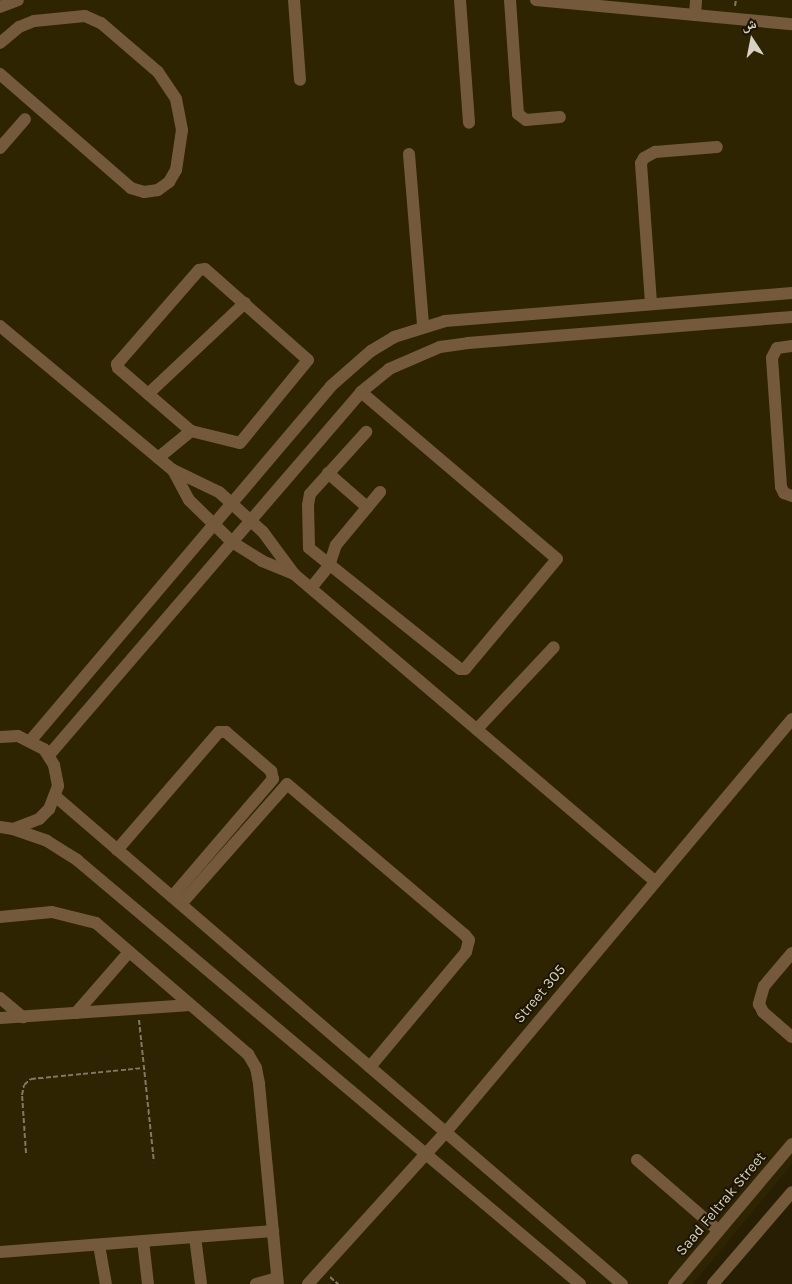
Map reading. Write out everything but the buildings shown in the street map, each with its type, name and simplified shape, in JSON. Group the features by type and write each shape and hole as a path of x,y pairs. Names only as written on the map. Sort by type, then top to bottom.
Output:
{"street":[{"path":"0,7 18,0"},
{"path":"294,0 300,80"},
{"path":"460,0 469,123"},
{"path":"510,0 518,114 526,120 560,118"},
{"path":"536,0 617,4 695,15 792,24"},
{"path":"695,15 696,0"},
{"path":"0,43 19,27 34,21 85,16 101,24 158,72 176,99 182,130 176,170 169,182 151,191 131,188 0,74"},
{"path":"0,148 25,119"},
{"path":"651,303 641,163 644,158 654,152 717,147"},
{"path":"409,154 423,326"},
{"path":"199,270 208,270 245,303 308,360 240,443 191,431 118,368 117,364 199,270"},
{"path":"31,740 212,524 349,367 394,337 423,326 454,320 792,293"},
{"path":"148,394 245,303"},
{"path":"49,755 361,392 388,369 440,347 792,317"},
{"path":"0,326 173,470 204,483 250,520 274,546 294,574 655,881"},
{"path":"792,346 777,348 772,358 781,487 784,493 792,496"},
{"path":"361,392 554,556 556,561 470,665 460,669 313,554 307,538 308,498 366,432"},
{"path":"158,458 191,431"},
{"path":"173,470 189,500 232,542 262,561 294,574"},
{"path":"328,473 367,507"},
{"path":"310,588 329,566 336,544 380,492"},
{"path":"477,730 554,647"},
{"name":"Street 305","path":"308,1284 446,1132 792,719"},
{"path":"118,850 219,732 232,738 271,772 273,779 177,901"},
{"path":"0,737 18,736 31,740 49,755 57,775 55,796 39,819 13,829"},
{"path":"177,901 287,784 458,929 469,940 466,952 370,1067"},
{"path":"55,796 622,1284"},
{"path":"0,827 13,829 47,841 77,860 580,1284"},
{"path":"0,917 31,912 73,915 96,923 248,1054 256,1068 278,1281 256,1284"},
{"path":"76,1013 129,952"},
{"path":"792,953 764,986 759,1004 763,1012 792,1037"},
{"path":"0,998 23,1017"},
{"path":"0,1018 191,1005"},
{"name":"Saad Feltrak Street","path":"674,1284 792,1144"},
{"path":"637,1160 719,1231"},
{"path":"714,1284 792,1192"},
{"path":"0,1252 273,1231"},
{"path":"196,1237 201,1284"},
{"path":"143,1241 148,1284"},
{"path":"98,1245 106,1284"}],"path":[{"path":"138,1009 154,1162"},
{"path":"26,1153 22,1095 24,1085 31,1079 144,1068"}],"shaded area":[{"path":"0,0 792,0 792,1164 693,1284 0,1284"}]}
